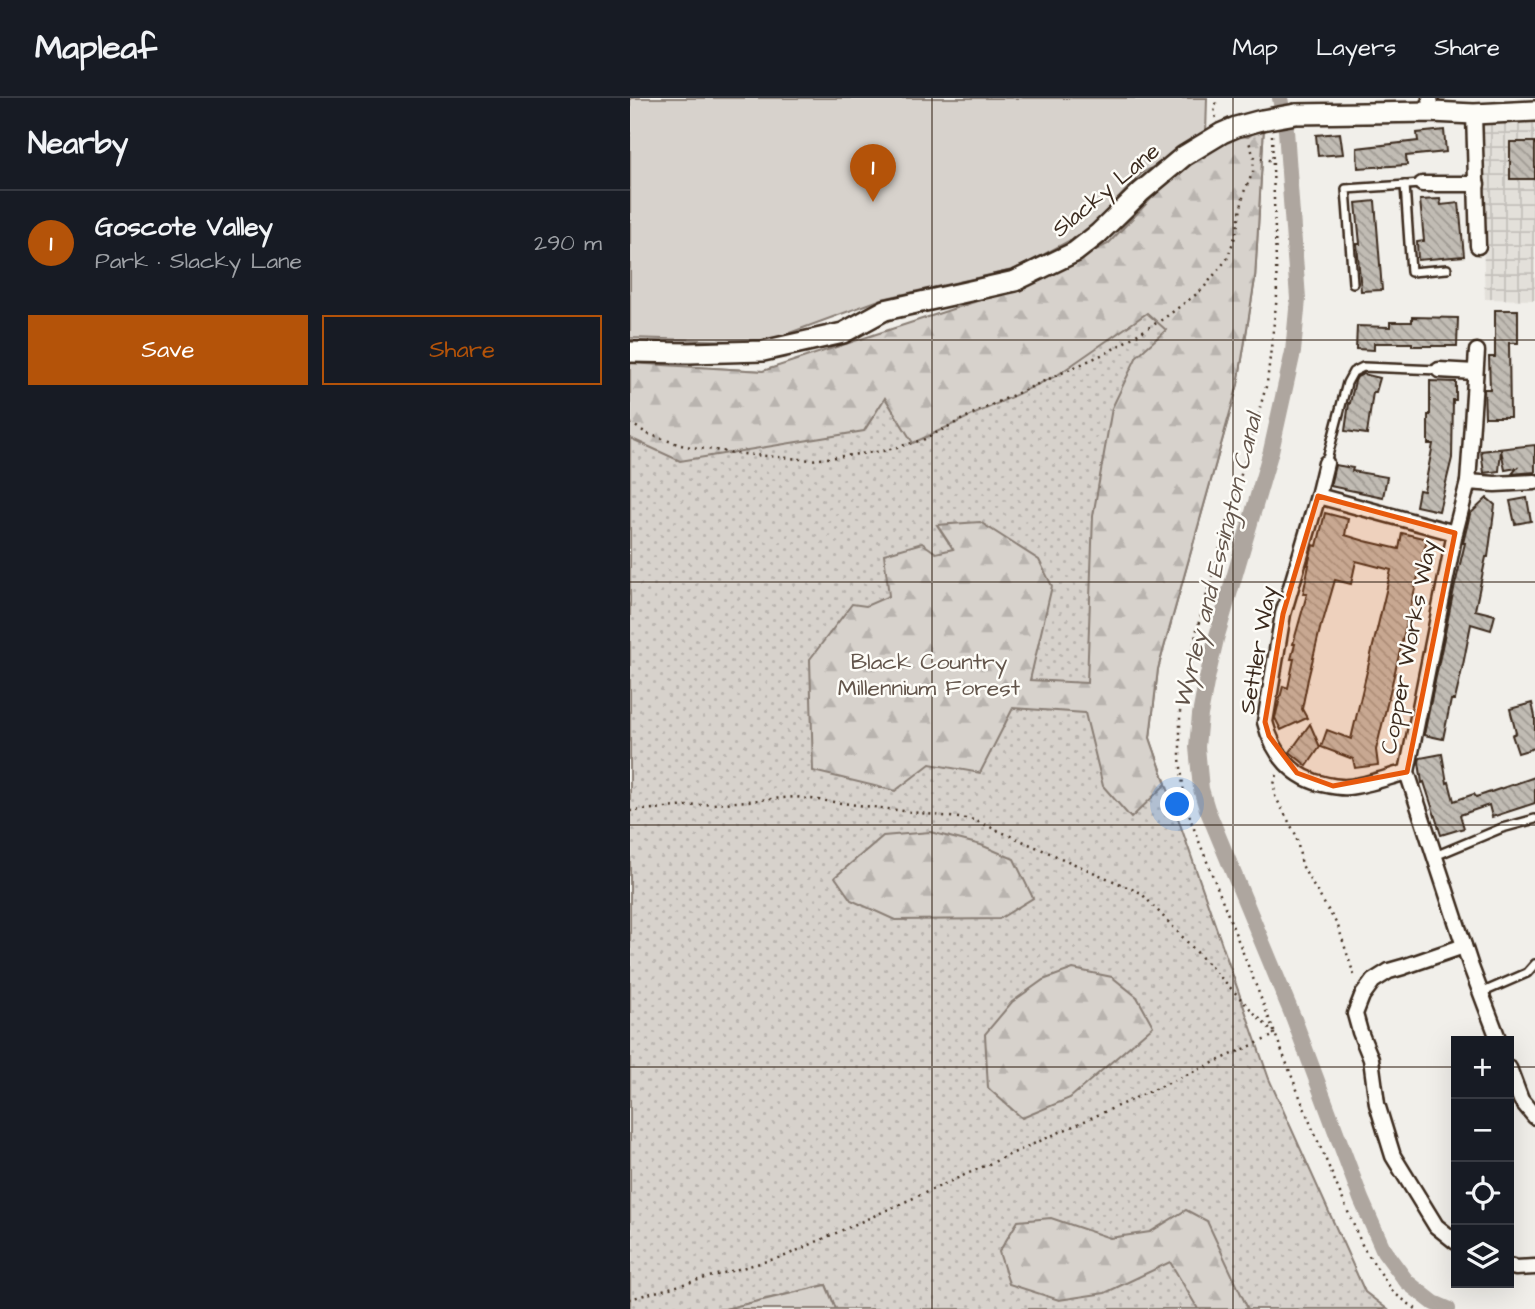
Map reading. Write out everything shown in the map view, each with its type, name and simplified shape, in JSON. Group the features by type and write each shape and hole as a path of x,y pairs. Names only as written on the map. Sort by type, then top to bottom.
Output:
{"street":[{"name":"Slacky Lane","path":"630,352 763,351 843,332 885,310 1015,281 1075,252 1184,156 1222,132 1262,120 1296,114 1431,105 1474,114 1535,111"},
{"path":"1474,114 1478,246"},
{"path":"1422,184 1477,184"},
{"name":"Copper Works Way","path":"1477,351 1468,482 1455,533 1407,772 1464,946 1497,1036"},
{"path":"1439,370 1475,372"},
{"name":"Settler Way","path":"1326,463 1283,614 1265,722 1275,750 1288,766 1315,783 1347,788 1407,772"},
{"path":"1468,482 1535,482"},
{"path":"1318,496 1455,533"},
{"path":"1451,1238 1436,1226 1393,1156 1377,1104 1371,1059 1355,1014 1362,996 1373,981 1389,971 1464,946"},
{"path":"1514,1081 1521,1100 1535,1117"},
{"path":"1514,1267 1535,1267"}],"lane":[{"path":"1353,283 1346,189 1422,184"},
{"path":"1405,186 1411,272 1447,269"},
{"path":"1326,463 1347,383 1353,372 1363,367 1439,370"},
{"path":"1435,856 1502,828 1535,819"},
{"path":"1481,993 1527,973 1535,964"}],"path":[{"path":"630,423 648,434 684,446 743,454 812,460 883,451 923,440 976,412 1108,352 1163,319 1202,290 1227,259 1236,234 1244,192 1253,172 1254,157 1248,137 1236,127"},
{"path":"1254,157 1273,160"},
{"path":"1288,766 1275,777 1275,796 1296,835 1302,865 1338,926 1354,975 1368,988"},
{"path":"630,811 795,797 974,820 1141,893 1275,1035 785,1256 630,1299"}],"highlighted area":[{"path":"1318,496 1455,533 1407,772 1333,786 1297,773 1269,736 1265,722 1283,614"}],"shaded area":[{"path":"1479,118 1535,118 1535,300 1485,299"}],"green space":[{"path":"630,98 1207,98 1206,135 1141,174 1089,230 1017,269 882,299 765,342 630,338"},
{"path":"1264,126 1255,279 1238,384 1158,669 1150,738 1269,1079 1365,1292 1387,1309 836,1309 826,1285 725,1309 630,1309 630,363 763,371 854,345 1020,287 1108,244 1190,158 1235,135 1248,137"},
{"name":"Black Country Millennium Forest","path":"1264,126 1255,279 1238,384 1158,669 1150,738 1166,784 1131,818 1103,786 1085,713 1013,708 980,773 930,764 895,791 813,771 810,659 852,604 866,606 889,596 884,554 922,543 936,553 953,549 937,525 980,522 1039,560 1052,586 1030,680 1087,683 1093,516 1112,408 1137,356 1166,330 1147,313 1056,376 913,443 885,398 864,431 680,461 630,438 630,363 763,371 1020,287 1108,244 1190,158 1235,135 1248,137"},
{"path":"930,832 981,845 1014,859 1033,898 999,919 895,920 851,900 835,877 883,836"},
{"path":"1073,969 1112,977 1137,997 1153,1026 1070,1098 1022,1118 988,1088 985,1034 1012,1002 1043,980"},
{"path":"1186,1210 1207,1221 1248,1309 1198,1309 1170,1262 1105,1293 1059,1300 1009,1284 999,1252 1018,1221 1051,1218 1110,1238 1150,1232"},
{"path":"826,1285 836,1309 725,1309"}],"building":[{"path":"1444,130 1446,152 1406,156 1407,165 1358,168 1357,148 1418,141 1417,133"},
{"path":"1340,133 1343,154 1318,156 1316,135"},
{"path":"1510,142 1535,142 1535,179 1510,179"},
{"path":"1440,199 1441,205 1459,203 1464,256 1418,260 1417,242 1424,241 1420,200"},
{"path":"1375,201 1382,290 1361,291 1356,203"},
{"path":"1495,310 1518,310 1518,343 1509,343 1510,417 1485,417 1484,389 1490,389 1489,357 1495,357"},
{"path":"1412,317 1458,318 1457,346 1374,343 1374,350 1356,349 1357,326 1390,327 1390,322 1412,322"},
{"path":"1363,374 1380,378 1376,392 1373,392 1367,434 1345,431 1355,381"},
{"path":"1430,381 1456,382 1452,458 1439,511 1416,506 1419,490 1424,491 1433,444 1428,444"},
{"path":"1535,445 1535,472 1512,474 1517,468 1505,470 1501,450 1499,471 1484,473 1481,451"},
{"path":"1335,465 1387,477 1383,497 1330,486"},
{"path":"1487,498 1495,505 1488,557 1475,610 1495,615 1491,630 1471,624 1455,700 1451,700 1443,739 1424,735 1470,514"},
{"path":"1527,498 1531,521 1515,524 1510,501"},
{"path":"1325,513 1348,519 1345,535 1365,541 1399,549 1402,533 1427,539 1376,750 1378,765 1355,768 1353,759 1321,747 1327,730 1351,739 1391,570 1356,561 1351,584 1335,580 1308,679 1302,709 1307,718 1281,730 1275,718 1283,686 1288,688 1294,659 1291,659 1293,644 1307,594 1303,594 1308,565 1313,545 1317,546"},
{"path":"1532,703 1535,716 1535,748 1518,753 1512,735 1516,733 1510,709"},
{"path":"1310,724 1320,747 1307,766 1290,752"},
{"path":"1442,754 1447,783 1449,782 1454,801 1474,794 1476,797 1535,777 1535,803 1492,817 1489,805 1460,815 1464,828 1441,835 1424,782 1422,783 1419,762 1420,758"}],"waterway":[{"name":"Wyrley and Essington Canal","path":"1280,98 1286,130 1298,299 1293,352 1271,451 1216,639 1206,683 1197,747 1201,789 1294,1019 1361,1199 1384,1251 1407,1282 1434,1303 1448,1309"}],"place":[{"name":"Goscote Valley","path":"873,202"}]}
